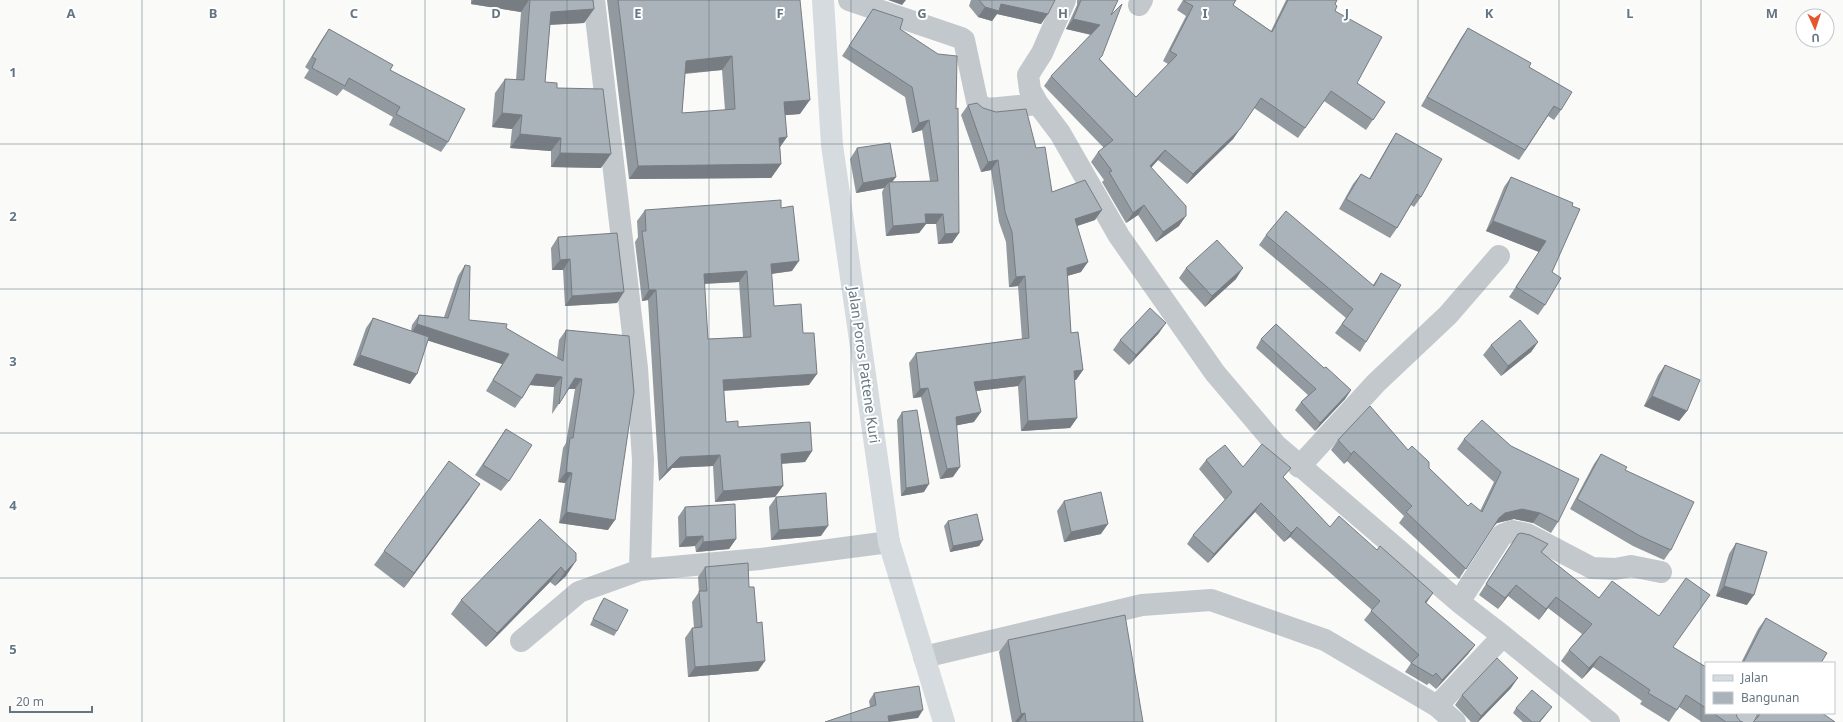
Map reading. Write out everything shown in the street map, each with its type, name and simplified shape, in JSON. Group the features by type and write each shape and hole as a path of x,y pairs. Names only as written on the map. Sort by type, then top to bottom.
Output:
{"street":[{"path":"594,0 637,368 643,460 640,570"},
{"name":"Jalan Poros Pattene Kuri","path":"823,0 832,145 889,542 944,722"},
{"path":"850,0 964,40 977,101 982,106 988,109 1038,104"},
{"path":"1065,0 1042,53 1028,75 1030,90 1038,104 1060,133 1119,236 1215,373 1276,445 1299,467 1459,602 1610,722"},
{"path":"1299,467 1376,383 1448,315 1499,256"},
{"path":"1459,602 1502,535 1512,531 1526,534 1592,568 1615,569 1631,566 1661,572"},
{"path":"521,642 579,592 640,570 760,559 889,542"},
{"path":"924,657 1142,605 1211,600 1325,640 1437,706 1455,722"},
{"path":"1437,706 1503,636"}],"building":[{"path":"530,0 593,0 594,9 551,12 545,82 557,83 557,88 603,89 611,154 560,153 561,138 520,134 522,115 502,113 505,79 524,80"},
{"path":"618,0 800,0 810,100 784,102 787,137 779,138 781,164 638,166","holes":["732,56 735,109 682,113 686,61"]},
{"path":"979,0 1055,0 1048,14 1001,4 999,11 985,7"},
{"path":"1081,0 1118,0 1111,15 1122,4 1102,56 1099,59 1136,97 1177,55 1170,51 1193,6 1184,0 1236,0 1233,5 1272,32 1288,0 1337,0 1335,4 1337,6 1335,11 1382,37 1357,83 1385,102 1373,120 1331,91 1305,128 1261,98 1240,129 1193,174 1165,150 1150,166 1186,206 1186,216 1163,232 1144,205 1133,213 1109,172 1112,171 1098,152 1113,140 1051,76 1100,25 1073,19"},
{"path":"873,9 903,19 900,29 938,54 957,56 956,109 958,108 959,233 945,234 943,214 925,214 926,223 893,226 889,182 938,181 929,120 919,123 912,87 849,46"},
{"path":"1468,28 1531,63 1529,67 1572,92 1561,110 1554,106 1525,150 1427,97"},
{"path":"329,29 393,65 390,70 465,109 448,142 396,114 400,107 349,78 345,86 312,68 316,59 312,57"},
{"path":"977,103 983,108 996,112 1026,109 1036,148 1045,147 1052,192 1085,180 1102,210 1075,219 1088,262 1067,268 1071,333 1078,332 1083,370 1074,371 1077,418 1028,421 1025,376 974,382 981,412 956,417 960,467 947,469 928,388 920,389 916,353 1029,338 1025,276 1016,277 1012,232 1005,212 998,160 988,162 968,105"},
{"path":"1396,133 1442,159 1421,197 1417,194 1397,228 1346,199 1361,174 1370,179"},
{"path":"890,143 896,177 863,183 857,148"},
{"path":"1511,177 1573,203 1572,206 1580,209 1552,272 1561,278 1545,305 1516,287 1546,241 1493,221"},
{"path":"781,200 781,208 793,206 799,261 771,264 774,306 801,304 803,333 814,333 817,374 723,380 726,422 738,421 738,427 810,422 812,451 781,454 783,486 723,491 720,455 680,457 667,470 656,290 649,290 642,231 646,231 645,210","holes":["747,271 751,337 708,339 704,274"]},
{"path":"1286,211 1374,286 1381,273 1401,285 1366,342 1342,324 1353,309 1266,235"},
{"path":"617,233 624,292 572,296 570,259 560,260 558,237"},
{"path":"1217,240 1243,268 1212,296 1186,268"},
{"path":"465,265 470,266 469,320 507,324 506,328 563,361 566,330 629,336 634,392 615,520 566,512 572,473 566,472 570,438 573,438 582,379 575,378 559,404 562,377 536,374 522,398 493,380 509,354 417,324 419,315 448,318"},
{"path":"1150,308 1166,323 1136,355 1120,340"},
{"path":"373,318 429,337 417,374 360,355"},
{"path":"1520,320 1538,342 1508,366 1491,345"},
{"path":"1276,324 1324,368 1326,367 1351,390 1320,423 1301,402 1316,389 1261,339"},
{"path":"1665,365 1700,380 1687,411 1652,396"},
{"path":"1370,406 1408,450 1412,446 1429,462 1429,468 1468,506 1471,503 1482,512 1501,472 1464,439 1482,420 1511,446 1579,479 1558,522 1540,513 1522,509 1505,513 1499,518 1466,569 1406,512 1412,506 1354,451 1351,454 1338,440"},
{"path":"917,410 929,484 906,488 902,412"},
{"path":"506,429 532,445 509,481 483,465"},
{"path":"1262,444 1291,468 1283,477 1330,527 1339,516 1377,550 1380,546 1433,593 1425,602 1475,645 1442,680 1436,673 1433,676 1411,663 1419,655 1371,611 1380,601 1297,527 1291,533 1261,503 1214,554 1193,535 1232,492 1206,460 1225,445 1243,467"},
{"path":"1601,454 1627,467 1625,470 1694,502 1671,550 1640,536 1577,499"},
{"path":"449,461 480,484 414,573 384,551"},
{"path":"1101,492 1108,524 1071,532 1064,501"},
{"path":"826,493 828,526 779,530 776,497"},
{"path":"735,504 736,539 703,542 703,536 686,537 685,507"},
{"path":"977,514 983,540 953,546 948,521"},
{"path":"540,519 576,553 576,561 565,572 561,567 497,633 461,600"},
{"path":"1521,533 1530,535 1548,544 1541,552 1599,598 1612,581 1659,616 1686,578 1710,595 1673,647 1705,666 1705,707 1686,695 1677,710 1648,693 1650,690 1600,656 1589,668 1569,650 1592,624 1556,597 1546,609 1516,585 1505,598 1486,584 1518,534"},
{"path":"1736,543 1767,552 1754,595 1724,586"},
{"path":"748,563 749,587 754,587 757,623 762,622 765,661 695,667 692,628 702,627 699,591 707,591 705,567"},
{"path":"604,598 628,610 617,631 593,619"},
{"path":"1125,615 1143,722 1026,722 1025,713 1021,714 1008,640"},
{"path":"1766,618 1827,653 1822,662 1744,662"},
{"path":"1497,658 1518,678 1481,716 1462,695"},
{"path":"919,686 923,710 888,716 889,722 825,722 876,705 874,693"},
{"path":"1532,690 1552,707 1539,722 1532,722 1516,708"},
{"path":"1714,714 1736,714 1741,722 1726,722"},
{"path":"1760,714 1823,714 1835,722 1753,722"}]}
